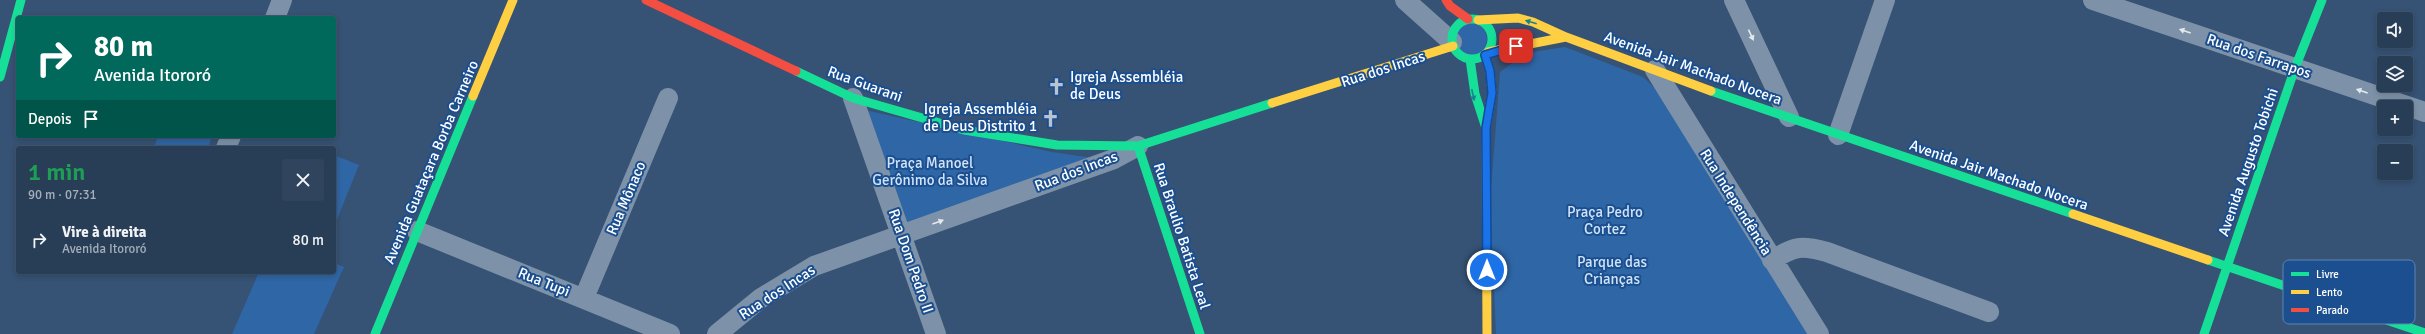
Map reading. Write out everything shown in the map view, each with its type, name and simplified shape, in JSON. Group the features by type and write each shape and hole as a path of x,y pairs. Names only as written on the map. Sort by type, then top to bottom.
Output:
{"street":[{"path":"17,16 21,0"},
{"path":"276,16 282,0"},
{"name":"Avenida Guataçara Borba Carneiro","path":"375,334 513,0"},
{"name":"Rua Guarani","path":"646,0 853,98 964,130 1032,142 1138,146"},
{"path":"1406,0 1452,44 1463,57 1470,59 1487,53 1566,37"},
{"path":"1446,0 1450,6 1468,19 1478,20 1485,23 1490,30 1492,41 1487,53 1492,93 1486,128 1487,334"},
{"path":"1734,0 1789,117"},
{"path":"1838,135 1885,0"},
{"name":"Rua dos Farrapos","path":"2093,0 2425,112"},
{"name":"Avenida Augusto Tobichi","path":"2204,334 2295,68 2322,0"},
{"path":"0,77 16,18"},
{"name":"Avenida Jair Machado Nocera","path":"1478,20 1518,18 1547,27 1566,37 1692,85 2283,286"},
{"path":"1452,44 1456,26 1468,19"},
{"name":"Rua dos Incas","path":"717,334 761,298 814,266 1114,159 1138,146 1452,44"},
{"path":"1470,59 1470,80 1475,104 1486,128"},
{"name":"Rua Independência","path":"1655,70 1819,334"},
{"name":"Rua Mônaco","path":"584,298 668,98"},
{"name":"Rua Dom Pedro II","path":"853,98 936,334"},
{"name":"Rua Braulio Batista Leal","path":"1138,146 1200,334"},
{"name":"Rua Tupi","path":"417,231 670,334"},
{"path":"1772,260 1791,248 1806,246 1827,252 1989,312"},
{"name":"Avenida Jair Machado Nocera","path":"2398,324 2425,333"}],"green space":[{"path":"1471,23 1482,28 1487,39 1482,50 1471,55 1460,50 1455,39 1460,28"},
{"name":"Praça Pedro Cortez","path":"1565,47 1643,77 1655,88 1810,334 1496,334 1490,202 1500,72 1526,53"},
{"name":"Praça Manoel Gerônimo da Silva","path":"865,110 1052,152 1100,159 901,227"},
{"path":"157,138 211,138 209,146 155,146"},
{"path":"336,156 359,165 336,222"},
{"path":"336,264 344,267 314,334 232,334 258,274 336,274"}],"traffic: fast":[{"path":"17,16 21,0"},
{"path":"2204,334 2295,68 2322,0"},
{"path":"0,77 16,18"},
{"path":"1476,19 1483,22 1489,28 1492,39 1491,47 1483,56 1476,59 1468,59 1461,56 1453,47 1452,35 1455,28 1464,20 1476,19"},
{"path":"1470,59 1475,94 1486,128"},
{"path":"796,71 853,98 964,130 1057,145 1138,146 1272,103"},
{"path":"1711,91 2073,214"},
{"path":"375,334 473,96"},
{"path":"1138,146 1200,334"},
{"path":"2208,260 2283,285"},
{"path":"2398,324 2425,333"}],"traffic: slow":[{"path":"473,96 513,0"},
{"path":"1478,20 1518,18 1533,22 1566,37 1711,91"},
{"path":"1488,52 1566,37"},
{"path":"1272,103 1453,46"},
{"path":"1485,55 1490,71 1492,93 1486,128 1487,334"},
{"path":"2073,214 2208,260"}],"traffic: jam":[{"path":"646,0 796,71"},
{"path":"1446,0 1450,6 1468,19"}],"place":[{"name":"Igreja Assembléia de Deus","path":"1057,86"},
{"name":"Igreja Assembléia de Deus Distrito 1","path":"1050,118"}],"route":[{"path":"1487,270 1486,128 1492,93 1490,71 1485,55 1488,52 1516,46"}],"park label":[{"name":"Parque das Crianças","path":"1612,270"}]}
